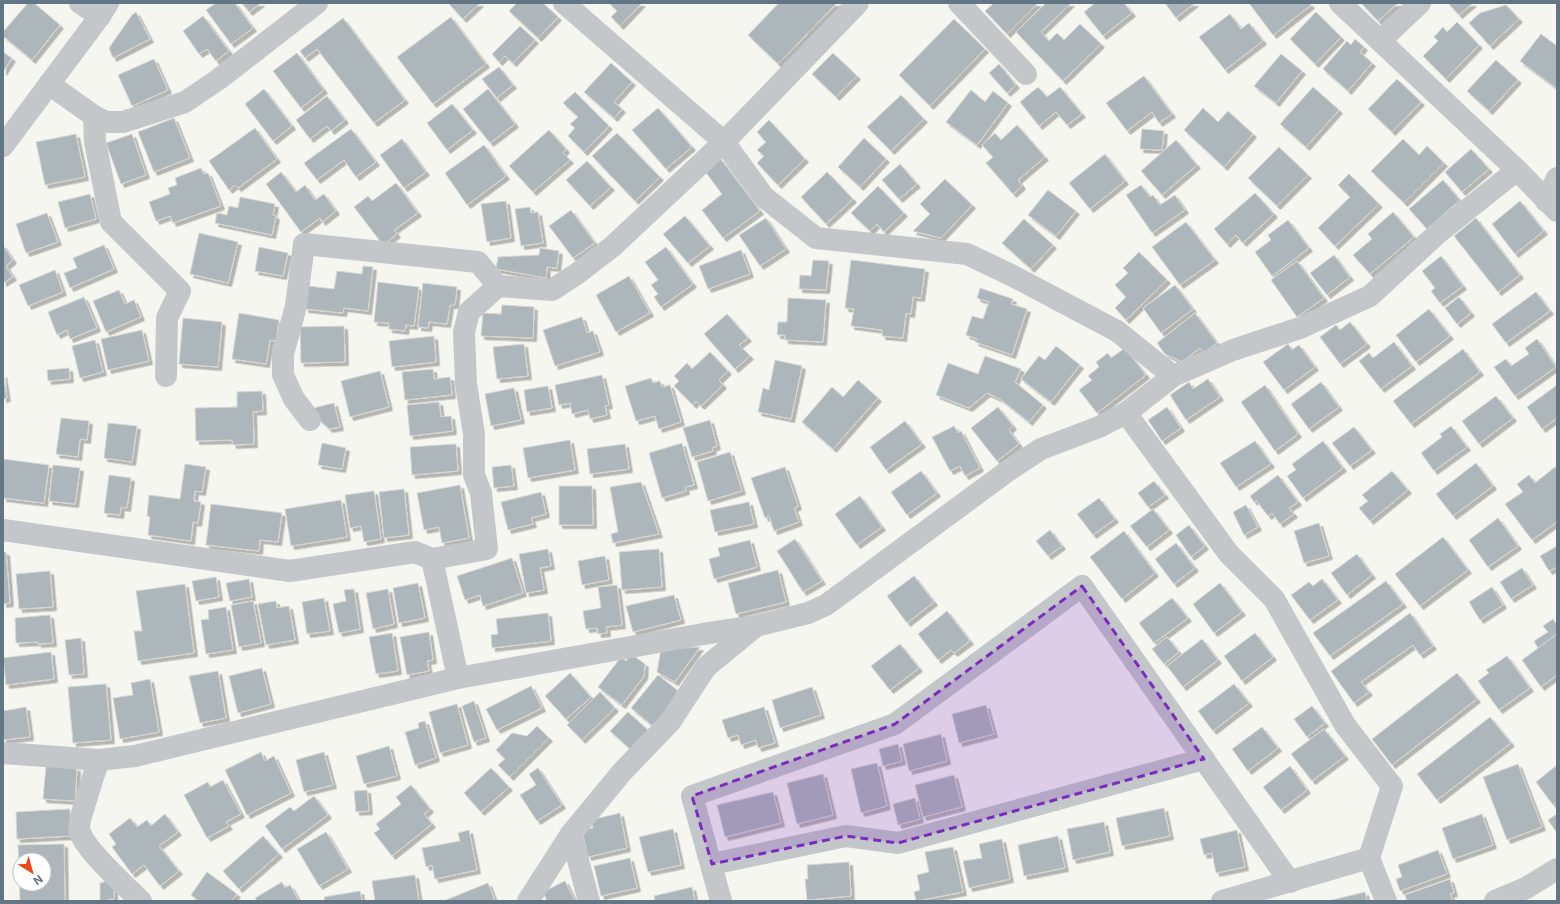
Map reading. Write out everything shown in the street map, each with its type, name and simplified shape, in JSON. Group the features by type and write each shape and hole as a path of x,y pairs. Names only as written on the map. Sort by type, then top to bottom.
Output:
{"street":[{"path":"5,141 104,10 80,3"},
{"path":"49,84 94,116 106,122 123,122 185,102 219,79 317,3"},
{"path":"564,3 724,142 764,197 816,238 967,254 1011,275 1117,331 1173,376"},
{"path":"310,420 294,399 283,375 283,354 296,306 304,244 478,262 498,286 552,290 578,273 613,246 724,142 858,3"},
{"path":"959,3 1026,74"},
{"path":"1340,3 1517,170 1552,206"},
{"path":"1380,41 1420,3"},
{"path":"94,116 95,142 111,222 180,291 167,318 166,376"},
{"path":"3,753 98,760 135,756 458,678 695,635 756,626 808,614 826,605 1009,470 1041,449 1098,427 1126,413 1173,376 1233,350 1300,328 1370,296 1437,234 1517,170"},
{"path":"1552,206 1557,178"},
{"path":"3,530 290,571 415,552 432,559 487,549 481,493 474,475 474,434 466,384 464,332 469,312 498,286"},
{"path":"1126,413 1229,554 1274,599 1345,725 1392,786 1369,858 1386,901"},
{"path":"432,559 458,678"},
{"path":"721,901 692,796 895,724 1082,586 1290,882"},
{"path":"528,901 570,834 622,772 670,722 706,667 756,626"},
{"path":"712,864 846,836 898,843 1204,759"},
{"path":"98,760 79,827 83,839 91,850 141,901"},
{"path":"570,834 589,901"},
{"path":"1222,901 1369,858"},
{"path":"1495,901 1554,874"}],"highlighted area":[{"path":"1082,586 1204,759 898,843 846,836 712,864 692,796 895,724"}],"building":[{"path":"28,3 34,3 60,25 32,60 3,36 3,32"},
{"path":"216,3 235,3 253,28 231,44 206,10"},
{"path":"242,3 261,3 249,12"},
{"path":"448,3 480,3 463,19"},
{"path":"517,3 543,3 558,17 538,38 509,11"},
{"path":"609,3 642,3 620,26 611,17 617,11"},
{"path":"779,3 837,3 778,64 748,35"},
{"path":"994,3 1038,3 1007,34 985,11"},
{"path":"1046,3 1071,3 1041,32 1049,41 1057,33 1064,40 1080,24 1101,44 1063,81 1016,32"},
{"path":"1095,3 1124,3 1132,13 1103,36 1084,12"},
{"path":"1165,3 1195,3 1176,18"},
{"path":"1249,3 1309,3 1311,5 1273,35"},
{"path":"1361,3 1398,3 1378,21"},
{"path":"1448,3 1473,3 1459,15"},
{"path":"1506,5 1519,19 1490,46 1469,23 1480,13"},
{"path":"136,12 150,39 113,58 109,48 132,15"},
{"path":"1316,12 1341,37 1315,64 1290,39"},
{"path":"1230,14 1241,29 1249,23 1263,41 1225,70 1199,37"},
{"path":"203,16 229,51 216,61 207,49 199,54 183,31"},
{"path":"451,17 486,64 433,104 397,57"},
{"path":"343,18 405,100 374,123 317,49 305,58 300,51"},
{"path":"954,19 985,49 930,106 899,75"},
{"path":"1457,22 1479,45 1446,79 1423,56 1438,41 1434,37 1443,27 1447,32"},
{"path":"520,26 535,40 513,63 505,56 499,62 492,54"},
{"path":"1541,34 1557,46 1557,89 1520,61"},
{"path":"1355,39 1364,47 1360,52 1372,63 1348,91 1323,69 1347,41 1351,45"},
{"path":"3,52 12,58 3,72"},
{"path":"297,53 324,90 301,108 273,71"},
{"path":"833,53 857,76 836,97 812,74"},
{"path":"1281,54 1302,71 1276,103 1254,86"},
{"path":"154,59 168,90 132,106 118,75"},
{"path":"1496,60 1518,80 1489,111 1467,91"},
{"path":"611,63 632,82 614,102 622,109 614,118 584,92"},
{"path":"999,64 1016,85 1007,93 989,73"},
{"path":"499,67 513,85 497,98 482,79"},
{"path":"1144,76 1172,114 1159,123 1152,112 1127,131 1106,103"},
{"path":"1397,79 1421,102 1392,132 1368,109"},
{"path":"1038,87 1047,97 1060,87 1082,114 1067,125 1056,112 1039,126 1020,102"},
{"path":"1313,87 1339,110 1306,147 1280,124"},
{"path":"264,89 292,126 273,141 245,104"},
{"path":"488,89 515,124 490,143 463,109"},
{"path":"971,90 985,102 993,91 1008,103 977,145 946,122"},
{"path":"575,92 609,126 584,152 568,136 575,128 570,124 578,117 563,103"},
{"path":"901,95 924,119 891,151 867,127"},
{"path":"327,96 345,120 331,131 327,126 310,139 296,120"},
{"path":"452,104 473,130 447,150 427,123"},
{"path":"658,108 692,147 666,169 632,130"},
{"path":"1203,108 1218,122 1228,111 1253,134 1224,167 1184,130"},
{"path":"174,118 190,158 154,172 138,132"},
{"path":"769,120 805,159 778,185 757,163 764,156 757,150 766,142 757,132"},
{"path":"1017,125 1045,157 1018,180 1022,186 1013,194 986,163 993,157 982,145 995,133 1001,140"},
{"path":"255,128 277,159 238,188 235,185 229,190 209,161"},
{"path":"351,129 376,162 356,177 344,160 317,180 304,163"},
{"path":"1142,129 1164,131 1162,150 1140,149"},
{"path":"549,130 566,149 563,153 570,160 533,192 509,166"},
{"path":"617,133 660,177 635,201 592,156"},
{"path":"76,134 85,177 45,185 36,142"},
{"path":"132,134 146,175 121,184 106,143"},
{"path":"864,138 886,159 860,187 838,167"},
{"path":"402,139 426,172 404,188 380,155"},
{"path":"1403,139 1419,155 1427,146 1444,163 1404,203 1371,171"},
{"path":"1176,140 1197,165 1162,195 1141,171"},
{"path":"484,145 506,176 467,205 445,173"},
{"path":"1279,147 1308,175 1277,206 1248,178"},
{"path":"1471,149 1489,169 1462,192 1445,172"},
{"path":"1105,154 1125,181 1090,209 1069,183"},
{"path":"720,158 760,211 723,238 702,210 722,194 704,170"},
{"path":"587,161 611,187 590,206 566,180"},
{"path":"900,164 917,184 899,199 882,180"},
{"path":"201,168 204,174 208,173 221,206 173,223 170,216 156,221 149,202 170,194 168,188 177,185 175,178"},
{"path":"281,172 296,192 305,185 315,200 324,194 336,211 322,222 320,218 301,232 266,184"},
{"path":"827,172 853,199 826,224 801,197"},
{"path":"1349,174 1379,204 1335,246 1318,228 1350,197 1338,185"},
{"path":"945,179 972,205 941,238 913,231 930,214 920,204"},
{"path":"1443,180 1460,200 1427,229 1409,209"},
{"path":"396,183 418,213 394,230 397,234 383,245 354,207 368,196 372,201"},
{"path":"1141,185 1150,197 1153,195 1160,205 1175,195 1185,210 1152,233 1126,195"},
{"path":"878,186 904,213 884,232 877,224 870,231 851,213"},
{"path":"1048,190 1076,211 1056,236 1028,215"},
{"path":"1255,193 1274,214 1243,243 1236,235 1227,244 1214,229"},
{"path":"90,194 96,219 65,228 58,202"},
{"path":"240,197 275,204 273,215 276,216 272,235 215,223 217,213 227,215 229,206 238,208"},
{"path":"506,201 511,238 487,242 481,204"},
{"path":"1520,201 1544,231 1515,254 1492,224"},
{"path":"530,207 531,213 538,212 543,243 521,246 515,209"},
{"path":"571,210 595,243 573,258 549,226"},
{"path":"1393,212 1414,237 1370,274 1353,255 1372,239 1368,234"},
{"path":"47,213 58,242 26,253 16,224"},
{"path":"685,216 710,246 688,263 663,234"},
{"path":"766,218 786,249 760,266 739,235"},
{"path":"1476,218 1520,275 1498,292 1454,236"},
{"path":"1024,219 1053,245 1031,269 1002,243"},
{"path":"1288,220 1309,248 1272,276 1255,252 1271,240 1268,235"},
{"path":"1186,222 1215,260 1180,285 1152,247"},
{"path":"199,233 238,242 228,283 190,274"},
{"path":"3,245 13,260 6,266 13,277 3,283"},
{"path":"104,245 114,269 70,288 64,273 77,268 73,258"},
{"path":"259,247 288,253 283,276 255,271"},
{"path":"666,247 693,284 661,307 654,297 658,294 651,285 658,280 645,262"},
{"path":"540,248 559,251 557,268 547,267 546,278 496,269 498,257 539,255"},
{"path":"741,250 750,274 708,289 699,266"},
{"path":"1139,252 1167,280 1126,320 1115,308 1126,297 1115,285 1128,273 1123,268"},
{"path":"1334,255 1350,277 1327,295 1310,273"},
{"path":"1441,256 1463,286 1440,303 1431,291 1435,288 1422,271"},
{"path":"813,260 829,261 826,290 799,289 800,275 811,276"},
{"path":"851,260 925,269 921,298 913,297 911,314 906,313 903,338 882,336 882,330 851,326 854,309 845,308"},
{"path":"1297,261 1324,298 1297,317 1271,280"},
{"path":"363,266 373,267 368,311 344,308 343,313 305,309 308,286 334,289 337,271 362,274"},
{"path":"55,270 63,292 28,306 19,285"},
{"path":"629,276 650,313 616,332 596,295"},
{"path":"378,282 419,287 414,326 406,325 405,331 389,329 389,323 374,322"},
{"path":"423,283 457,287 455,305 450,305 447,324 429,322 428,328 418,327"},
{"path":"1175,285 1193,309 1161,333 1143,308"},
{"path":"980,288 1013,299 1011,304 1027,309 1012,355 975,342 977,339 966,335 972,316 983,319 989,302 977,298"},
{"path":"119,290 125,304 134,300 141,317 106,332 93,301"},
{"path":"1536,292 1550,311 1506,343 1492,324"},
{"path":"84,297 97,328 70,339 67,330 57,335 48,312"},
{"path":"1459,297 1471,313 1457,324 1445,308"},
{"path":"788,298 826,300 823,342 785,340 785,335 777,335 778,322 787,322"},
{"path":"502,305 534,307 533,338 481,336 483,313 501,314"},
{"path":"1429,309 1450,336 1416,362 1396,335"},
{"path":"239,313 279,320 276,341 270,340 266,364 232,359"},
{"path":"1195,313 1217,343 1204,353 1200,348 1182,362 1165,354 1157,343"},
{"path":"727,314 748,338 739,345 750,356 735,369 704,334"},
{"path":"582,317 587,333 593,331 600,352 555,366 543,330"},
{"path":"183,318 222,322 218,367 179,364"},
{"path":"1350,322 1367,344 1340,364 1320,337 1336,325 1340,330"},
{"path":"344,326 345,362 301,363 300,327"},
{"path":"142,330 149,361 108,370 101,339"},
{"path":"434,336 436,362 392,367 389,341"},
{"path":"1537,339 1556,367 1515,396 1494,367 1506,359 1511,366 1529,354 1525,348"},
{"path":"95,340 103,372 80,378 72,346"},
{"path":"1394,342 1412,366 1381,389 1359,361 1369,353 1373,358"},
{"path":"524,344 528,376 497,379 493,347"},
{"path":"1288,344 1292,350 1299,345 1315,367 1284,390 1263,362"},
{"path":"1056,346 1080,365 1051,402 1021,379 1039,356 1045,360"},
{"path":"1125,348 1146,375 1097,413 1079,390 1092,380 1088,376 1099,367 1096,362 1108,353 1111,358"},
{"path":"1463,349 1480,372 1411,424 1393,401"},
{"path":"710,352 728,371 719,380 723,385 701,406 696,401 693,405 674,386 679,381 674,376 687,363 692,369"},
{"path":"985,356 1021,369 1015,382 1043,405 1029,422 1000,399 987,393 969,408 936,395 948,363 978,374"},
{"path":"775,360 802,366 791,419 758,412 763,388 769,390"},
{"path":"69,368 70,379 48,381 47,370"},
{"path":"433,369 434,379 450,377 452,395 405,400 402,372"},
{"path":"380,371 389,407 350,417 341,381"},
{"path":"3,374 7,398 3,399"},
{"path":"602,375 609,405 605,406 607,415 590,419 588,410 572,414 570,403 559,405 555,385"},
{"path":"651,378 653,383 660,381 662,387 670,385 681,422 659,429 655,416 636,421 625,386"},
{"path":"1208,379 1220,397 1186,420 1170,395 1189,382 1193,389"},
{"path":"858,380 878,398 833,449 802,422 832,387 843,397"},
{"path":"1321,382 1339,407 1309,429 1291,404"},
{"path":"1265,385 1298,434 1275,451 1241,402"},
{"path":"1557,385 1557,418 1542,429 1527,407"},
{"path":"548,386 552,408 527,412 524,390"},
{"path":"514,388 521,420 491,426 485,394"},
{"path":"262,391 263,411 253,412 254,444 233,445 232,440 196,441 195,408 237,407 237,392"},
{"path":"1496,396 1513,418 1479,444 1462,421"},
{"path":"439,402 441,417 451,416 453,431 410,436 407,405"},
{"path":"334,403 340,427 329,429 314,415 313,408"},
{"path":"998,407 1013,426 1009,430 1019,444 997,461 971,428"},
{"path":"1167,407 1181,428 1162,441 1148,420"},
{"path":"61,418 89,421 87,440 80,439 78,457 56,454"},
{"path":"710,420 717,446 712,448 713,451 692,457 683,428"},
{"path":"905,421 922,444 886,470 870,447"},
{"path":"108,423 137,426 132,462 104,458"},
{"path":"954,426 958,433 961,431 980,468 965,476 960,466 950,471 932,437"},
{"path":"1451,426 1467,447 1434,471 1421,453 1442,437 1440,434"},
{"path":"1354,427 1372,450 1350,466 1332,443"},
{"path":"570,440 575,470 528,478 523,448"},
{"path":"1255,441 1271,464 1236,487 1220,463"},
{"path":"1323,441 1343,468 1303,498 1287,476 1296,470 1292,464"},
{"path":"322,443 346,448 342,469 318,465"},
{"path":"682,443 694,485 685,487 686,491 662,498 649,453"},
{"path":"456,444 458,471 412,475 410,447"},
{"path":"625,444 629,469 590,474 587,449"},
{"path":"730,452 742,491 708,501 697,462"},
{"path":"3,459 49,465 44,503 3,498"},
{"path":"1476,463 1493,486 1453,516 1436,494"},
{"path":"185,464 206,467 202,492 195,491 194,501 201,502 198,523 193,522 191,541 148,535 150,517 147,516 149,495 180,499"},
{"path":"53,465 80,468 75,504 49,501"},
{"path":"511,465 514,486 494,488 492,467"},
{"path":"785,467 798,506 794,508 799,522 774,531 769,516 765,518 751,478"},
{"path":"1555,467 1557,470 1557,522 1532,540 1505,504 1523,492 1517,484 1529,475 1535,483"},
{"path":"921,471 937,493 907,515 891,492"},
{"path":"1392,471 1408,490 1370,521 1359,508 1368,501 1362,495"},
{"path":"109,475 131,478 127,508 121,507 120,515 104,513"},
{"path":"1278,475 1298,502 1289,508 1294,514 1280,524 1272,513 1268,516 1256,500 1254,502 1250,496"},
{"path":"1154,481 1165,495 1148,507 1138,493"},
{"path":"641,482 659,534 613,543 611,534 618,532 610,487"},
{"path":"460,485 469,538 442,543 439,527 424,530 417,493"},
{"path":"559,486 592,486 593,525 559,525"},
{"path":"404,489 409,535 384,538 379,492"},
{"path":"374,491 381,539 364,542 361,526 350,528 345,495"},
{"path":"541,492 546,514 531,518 533,524 508,530 501,502"},
{"path":"860,496 882,527 857,545 835,514"},
{"path":"1099,498 1115,519 1093,535 1077,514"},
{"path":"341,500 347,537 291,546 285,509"},
{"path":"749,502 754,524 715,532 710,510"},
{"path":"211,504 282,513 278,542 260,540 259,551 206,545"},
{"path":"1246,505 1258,527 1244,535 1233,512"},
{"path":"1153,509 1169,530 1147,547 1130,526"},
{"path":"1498,518 1518,546 1488,567 1469,540"},
{"path":"1319,523 1329,556 1304,563 1294,531"},
{"path":"1189,525 1205,546 1191,557 1176,535"},
{"path":"1050,530 1062,546 1048,556 1036,541"},
{"path":"1124,531 1155,573 1122,599 1090,557"},
{"path":"1443,537 1468,570 1420,606 1395,574"},
{"path":"795,539 822,581 803,592 777,551"},
{"path":"750,540 757,567 714,579 709,559 720,556 718,548"},
{"path":"1176,543 1195,568 1174,584 1155,559"},
{"path":"1557,546 1557,567 1549,571 1540,556"},
{"path":"548,549 551,566 540,568 544,590 526,593 519,554"},
{"path":"659,549 662,587 622,590 619,552"},
{"path":"3,552 6,552 10,603 3,604"},
{"path":"1357,554 1372,575 1347,595 1331,573"},
{"path":"605,556 609,580 582,585 578,561"},
{"path":"512,558 523,593 483,606 480,595 465,600 457,576"},
{"path":"1522,568 1533,585 1511,599 1500,582"},
{"path":"778,570 786,602 736,614 728,583"},
{"path":"50,571 53,607 19,609 16,574"},
{"path":"914,576 934,602 907,623 887,596"},
{"path":"216,577 219,597 196,601 192,581"},
{"path":"249,579 252,597 230,601 226,583"},
{"path":"1322,579 1338,600 1310,620 1291,595 1309,582 1313,586"},
{"path":"1386,581 1403,604 1330,656 1313,633"},
{"path":"418,583 425,618 399,623 393,588"},
{"path":"1220,583 1242,612 1214,633 1193,604"},
{"path":"185,584 194,653 138,661 134,631 142,631 136,591"},
{"path":"617,585 622,625 606,627 607,633 598,634 597,628 586,629 583,611 601,608 598,587"},
{"path":"1492,587 1503,605 1480,620 1469,602"},
{"path":"354,589 360,629 339,633 333,604 346,601 344,590"},
{"path":"388,589 394,624 373,629 366,593"},
{"path":"674,595 681,620 633,632 626,606"},
{"path":"324,598 330,631 307,634 302,602"},
{"path":"1172,598 1188,618 1154,643 1139,623"},
{"path":"253,601 261,643 239,647 231,605"},
{"path":"276,601 277,608 289,606 295,640 266,645 258,604"},
{"path":"226,607 233,650 206,654 201,620 209,619 208,610"},
{"path":"947,611 970,641 954,653 951,650 938,660 918,634"},
{"path":"548,613 551,641 492,648 491,635 498,634 496,619"},
{"path":"1410,613 1433,646 1420,655 1413,645 1361,682 1369,692 1354,703 1331,671"},
{"path":"50,615 53,643 16,643 15,618"},
{"path":"1553,619 1557,625 1557,634 1538,648 1534,641 1548,632 1543,626"},
{"path":"429,632 433,660 427,661 429,671 407,675 400,637"},
{"path":"392,633 398,671 376,674 369,637"},
{"path":"1255,633 1273,657 1242,681 1224,656"},
{"path":"1557,634 1557,675 1541,687 1522,660"},
{"path":"1167,637 1179,652 1164,664 1152,649"},
{"path":"81,638 84,674 69,675 65,640"},
{"path":"1202,639 1218,660 1183,687 1167,666"},
{"path":"900,644 919,668 890,690 871,666"},
{"path":"700,647 675,682 657,672 661,649"},
{"path":"51,652 54,679 6,685 3,658"},
{"path":"631,654 645,664 644,676 622,705 598,687 621,657 626,661"},
{"path":"1507,656 1530,688 1499,710 1478,681 1489,673 1486,670"},
{"path":"262,668 271,704 238,713 229,676"},
{"path":"218,671 226,718 200,723 189,676"},
{"path":"570,673 591,697 566,719 545,696"},
{"path":"1457,673 1477,699 1392,765 1372,739"},
{"path":"658,675 681,693 654,727 631,708"},
{"path":"150,679 159,732 120,739 113,698 133,695 131,683"},
{"path":"106,684 111,740 73,743 68,687"},
{"path":"1234,684 1249,703 1213,731 1198,711"},
{"path":"531,686 542,708 497,730 486,709"},
{"path":"812,687 821,715 780,728 772,700"},
{"path":"600,692 615,708 582,740 567,725"},
{"path":"474,701 486,738 474,742 462,706"},
{"path":"457,704 468,745 440,753 429,712"},
{"path":"986,705 994,734 959,743 952,714"},
{"path":"1312,706 1325,723 1307,737 1294,719"},
{"path":"26,707 30,737 3,740 3,711"},
{"path":"764,707 775,743 758,748 756,740 741,745 738,735 728,738 722,720"},
{"path":"628,712 648,730 630,749 610,731"},
{"path":"1490,717 1511,743 1437,800 1417,774"},
{"path":"425,721 436,758 415,765 405,732 419,728 418,723"},
{"path":"537,726 549,738 510,777 498,765 505,759 496,750 512,733 527,736"},
{"path":"1262,727 1278,748 1248,771 1232,749"},
{"path":"1324,729 1345,756 1312,781 1291,754"},
{"path":"941,734 947,761 909,771 903,744"},
{"path":"898,744 902,761 883,766 879,749"},
{"path":"389,746 397,776 364,784 356,756"},
{"path":"261,752 265,761 274,756 291,793 247,815 225,770"},
{"path":"324,752 333,785 304,792 296,760"},
{"path":"877,763 887,806 861,813 851,769"},
{"path":"1518,764 1542,827 1507,840 1483,777"},
{"path":"1557,765 1557,802 1553,805 1536,782"},
{"path":"46,766 77,768 75,801 43,799"},
{"path":"1290,766 1307,790 1281,810 1263,787"},
{"path":"491,768 509,787 481,812 464,793"},
{"path":"538,768 562,805 537,821 520,795 536,785 529,774"},
{"path":"823,774 833,815 797,824 787,783"},
{"path":"954,775 962,807 923,817 915,785"},
{"path":"223,780 241,814 226,822 229,826 207,838 184,795 208,782 210,787"},
{"path":"411,785 430,809 424,814 432,824 392,856 374,833 380,829 376,824 401,804 396,797"},
{"path":"367,790 369,811 356,812 354,791"},
{"path":"773,792 781,823 725,837 717,805"},
{"path":"314,796 328,815 282,849 265,826 290,807 294,811"},
{"path":"915,798 920,819 898,825 893,804"},
{"path":"1164,808 1170,836 1122,846 1116,818"},
{"path":"70,809 71,836 17,839 16,812"},
{"path":"620,813 627,848 588,857 582,830 593,828 591,820"},
{"path":"165,814 178,832 159,846 179,871 160,886 144,865 132,874 112,847 116,844 109,834 130,818 137,827 147,820 151,826"},
{"path":"1482,814 1493,845 1453,859 1442,828"},
{"path":"1557,814 1557,833 1548,820"},
{"path":"1104,822 1110,852 1073,860 1067,829"},
{"path":"673,829 681,865 648,872 639,837"},
{"path":"469,830 477,870 435,879 432,865 426,867 422,848 460,841 458,833"},
{"path":"1237,830 1245,867 1216,873 1212,853 1204,855 1200,839"},
{"path":"326,832 348,869 319,886 297,849"},
{"path":"263,836 279,854 239,889 223,871"},
{"path":"1058,836 1065,868 1024,876 1018,845"},
{"path":"1002,839 1010,879 969,888 963,861 982,858 979,844"},
{"path":"64,844 65,901 20,901 20,892 52,892 52,852 18,852 18,845"},
{"path":"953,847 963,892 916,901 914,892 920,890 917,875 929,872 925,852"},
{"path":"1438,850 1447,874 1400,891 1396,879 1402,877 1398,865"},
{"path":"630,858 637,888 601,896 594,866"},
{"path":"849,862 851,896 807,900 805,879 808,879 807,865"},
{"path":"207,872 237,894 231,901 199,901 191,895"},
{"path":"415,875 419,901 375,901 372,881"},
{"path":"1450,879 1454,893 1450,894 1453,901 1407,901 1405,895"},
{"path":"107,881 114,889 114,899 100,901 100,883"},
{"path":"565,881 575,901 547,901 543,892"},
{"path":"282,882 285,888 290,885 299,901 257,901 255,898"},
{"path":"488,883 495,901 446,900"},
{"path":"692,887 695,901 655,901 654,896"},
{"path":"360,891 362,901 325,901 324,897"},
{"path":"1365,892 1367,901 1328,901"}]}
